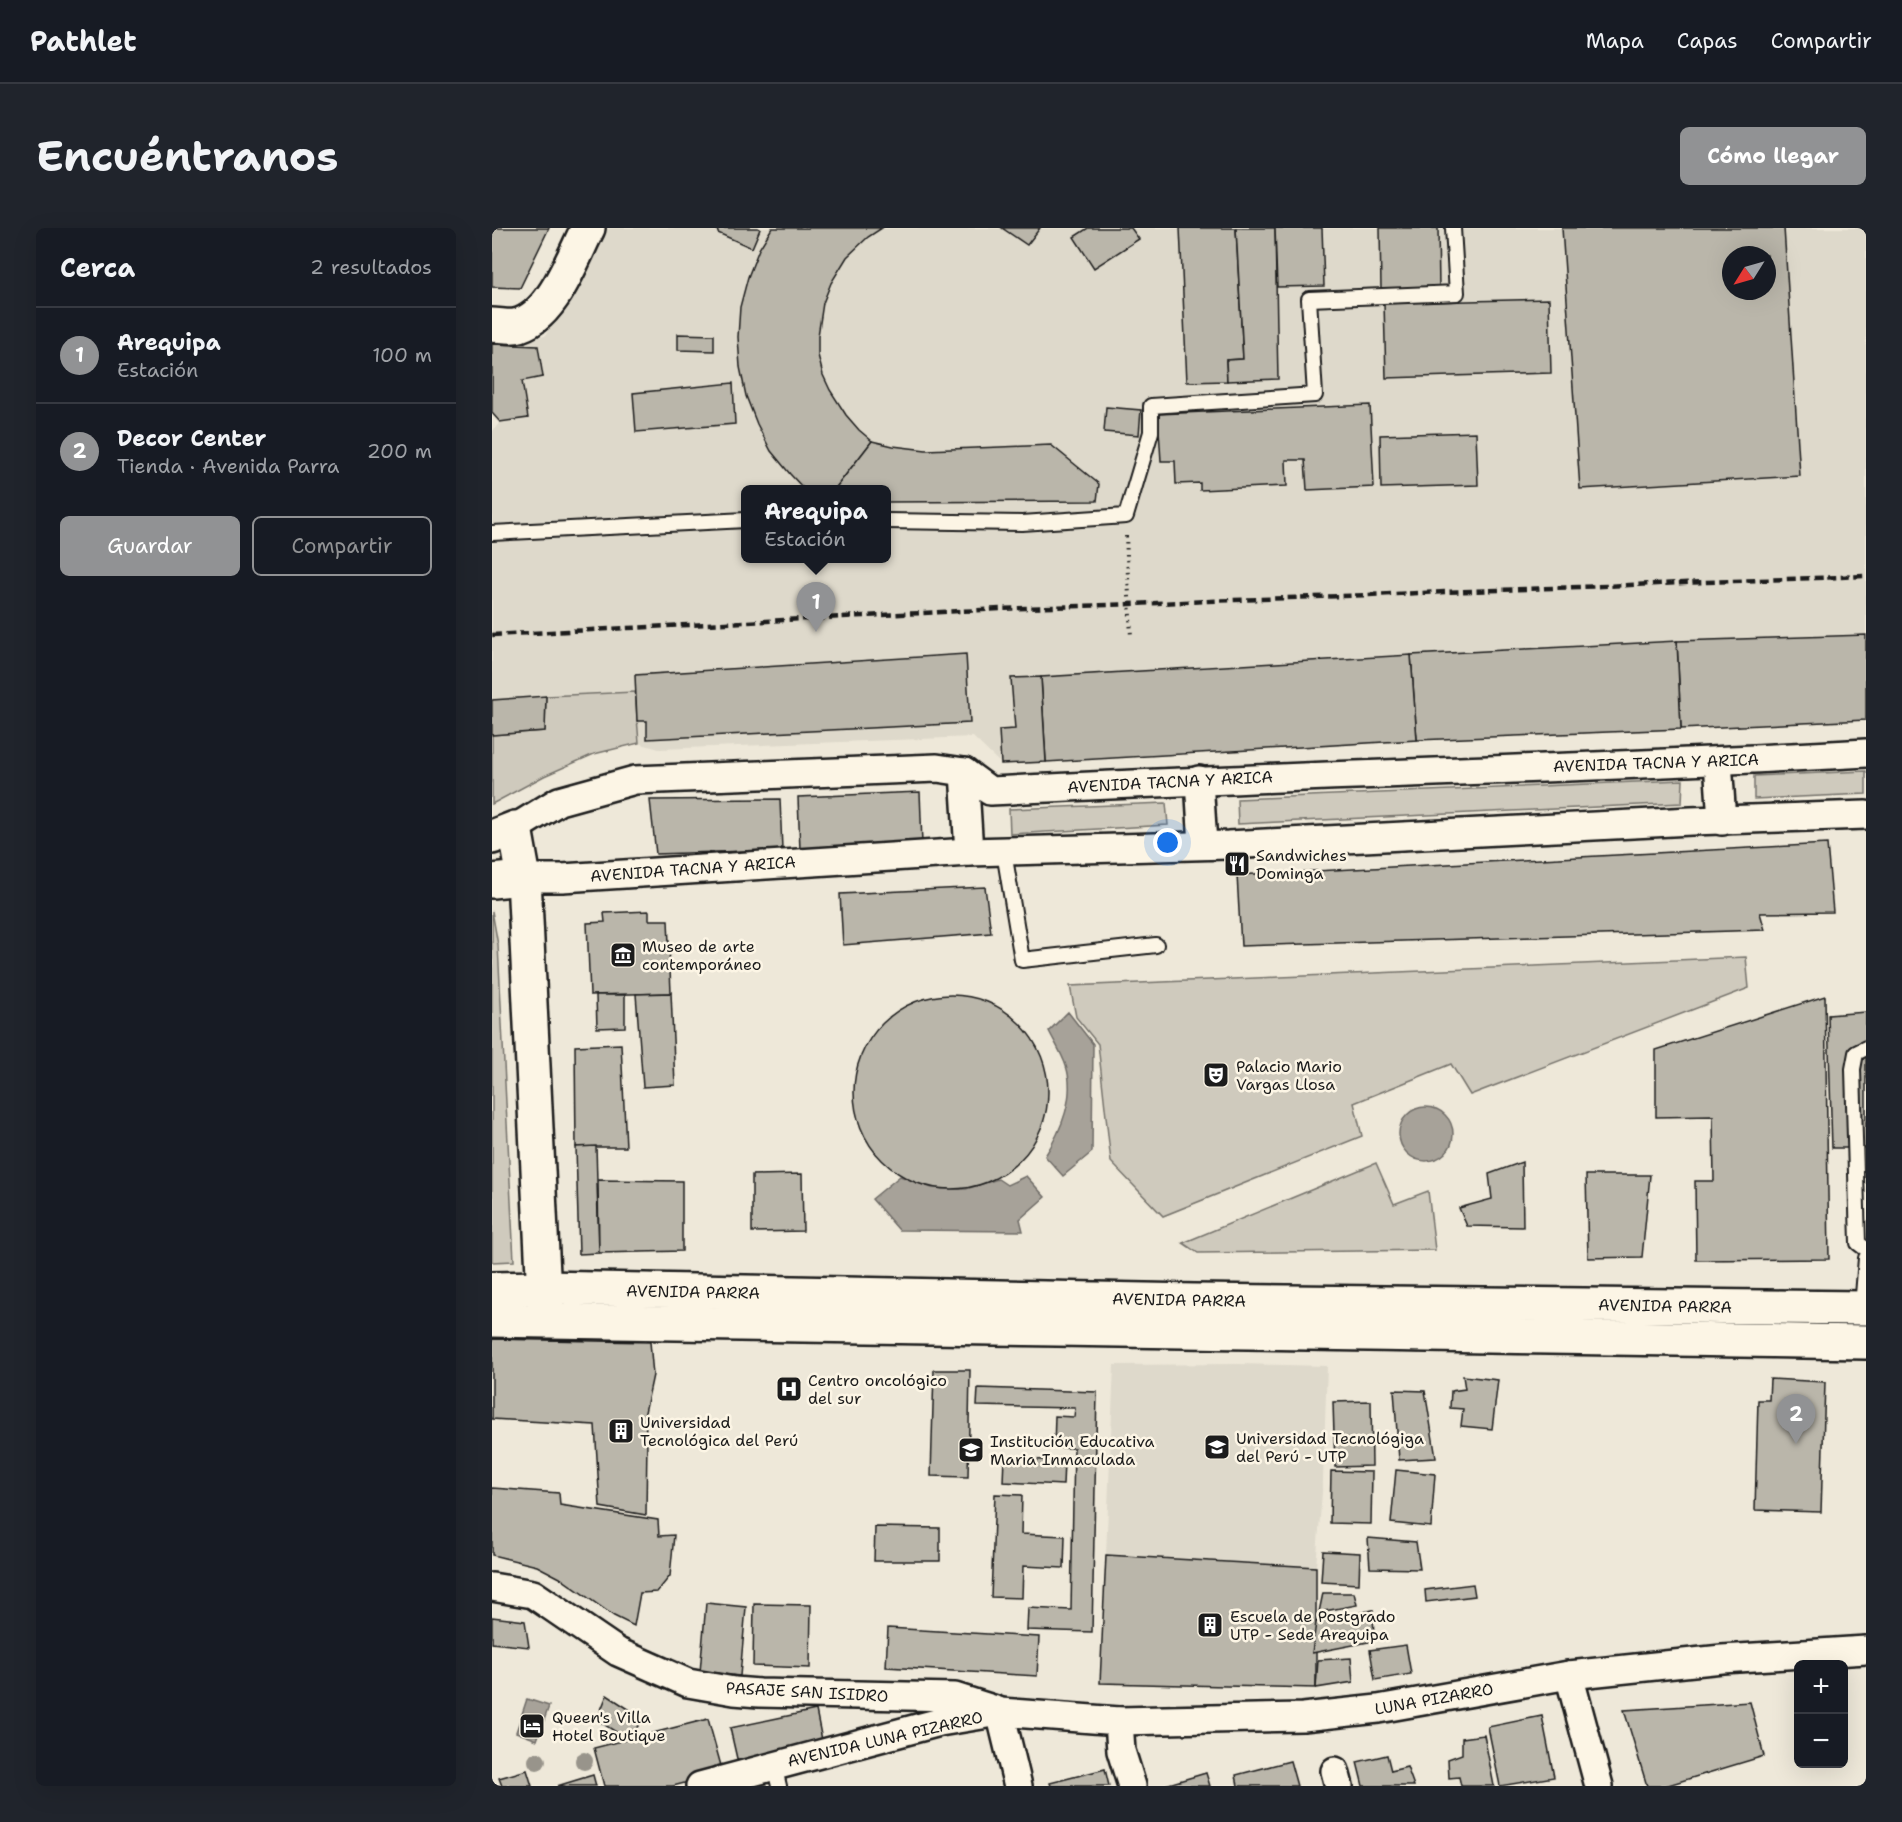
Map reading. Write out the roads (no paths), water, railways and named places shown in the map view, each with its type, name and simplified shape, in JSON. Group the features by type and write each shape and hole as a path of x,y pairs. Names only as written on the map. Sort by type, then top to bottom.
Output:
{"main road":[{"path":"492,325 516,326 533,318 551,300 588,228"},
{"path":"503,833 524,878 545,1321"},
{"name":"AVENIDA TACNA Y ARICA","path":"492,881 524,878"},
{"name":"AVENIDA PARRA","path":"492,1289 543,1288 1195,1301 1864,1308"},
{"name":"AVENIDA PARRA","path":"492,1320 1866,1342"}],"street":[{"name":"AVENIDA TACNA Y ARICA","path":"503,833 559,801 635,780 937,768 964,772 990,790 1866,753"},
{"path":"1718,761 1722,821"},
{"path":"964,772 969,852"},
{"path":"1198,780 1203,845"},
{"name":"AVENIDA TACNA Y ARICA","path":"524,878 562,878 969,852 1203,845 1691,821 1866,815"},
{"name":"PASAJE SAN ISIDRO","path":"492,1587 533,1594 618,1652 688,1683 759,1693 955,1697 1000,1712"},
{"name":"LUNA PIZARRO","path":"1000,1712 1119,1721 1314,1716 1378,1709 1569,1676 1722,1659 1866,1650"},
{"path":"1569,1676 1599,1786"},
{"path":"1000,1712 1018,1786"},
{"name":"AVENIDA LUNA PIZARRO","path":"700,1786 776,1776 940,1722 1000,1712"},
{"path":"1119,1721 1121,1751 1132,1786"}],"lane":[{"path":"891,520 1022,523 1126,516 1152,432 1151,406 1315,395 1309,300 1457,293 1453,228"},
{"path":"492,533 741,520"},
{"path":"1004,852 1022,960 1156,945"},
{"path":"1866,1048 1856,1053 1853,1069 1858,1244 1866,1249"},
{"path":"1864,1308 1866,1258"}],"railway":[{"path":"492,635 1000,609 1866,576"}],"place":[{"name":"Arequipa","path":"816,632"},
{"name":"Sandwiches Dominga","path":"1237,864"},
{"name":"Museo de arte contemporáneo","path":"623,955"},
{"name":"Palacio Mario Vargas Llosa","path":"1216,1075"},
{"name":"Centro oncológico del sur","path":"789,1389"},
{"name":"Universidad Tecnológica del Perú","path":"621,1431"},
{"name":"Decor Center","path":"1796,1444"},
{"name":"Universidad Tecnológiga del Perú - UTP","path":"1217,1447"},
{"name":"Institución Educativa Maria Inmaculada","path":"971,1450"},
{"name":"Escuela de Postgrado UTP - Sede Arequipa","path":"1210,1625"},
{"name":"Queen's Villa Hotel Boutique","path":"532,1726"}]}
